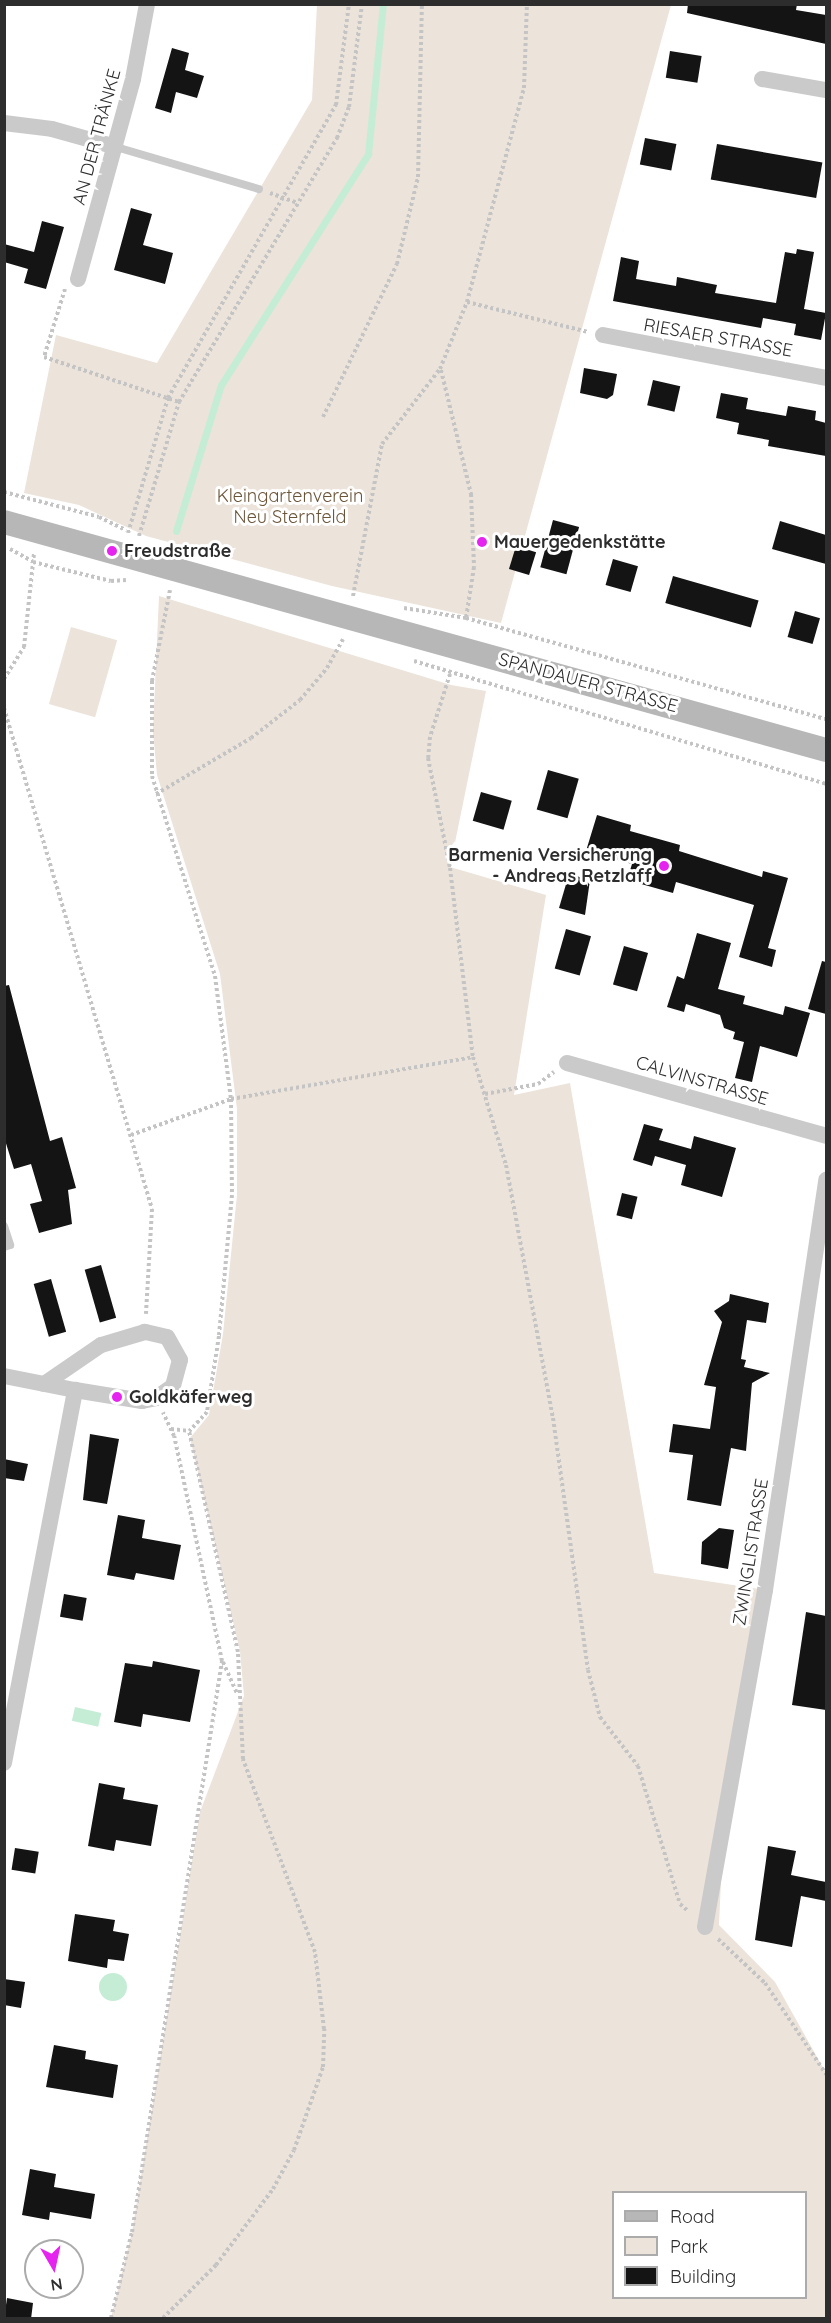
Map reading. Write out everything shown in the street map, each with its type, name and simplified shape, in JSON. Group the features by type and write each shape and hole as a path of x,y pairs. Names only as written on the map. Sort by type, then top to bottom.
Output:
{"main road":[{"name":"SPANDAUER STRASSE","path":"4,522 128,564 174,569 353,613 826,750"}],"street":[{"name":"AN DER TRÄNKE","path":"78,279 116,147 147,4"},
{"path":"762,79 826,90"},
{"path":"4,123 52,129 116,147"},
{"name":"RIESAER STRASSE","path":"603,336 826,378"},
{"name":"CALVINSTRASSE","path":"567,1063 826,1136"},
{"name":"ZWINGLISTRASSE","path":"705,1927 765,1590 826,1180"},
{"path":"4,1376 44,1384 75,1390 142,1401 156,1398 173,1386 180,1359 167,1338 145,1332 101,1346 44,1384"},
{"path":"4,1763 8,1725 75,1390"}],"lane":[{"path":"116,147 259,189"},
{"path":"4,1226 10,1245 4,1247"}],"path":[{"path":"128,564 168,398 286,197 336,105 349,4"},
{"path":"4,545 33,562 111,581 128,564 179,402 337,138 349,107 362,4"},
{"path":"324,417 397,264 415,188 422,4"},
{"path":"354,641 353,613 382,444 440,369 467,302 524,88 527,4"},
{"path":"286,197 297,203"},
{"path":"78,279 67,282 44,357 179,402"},
{"path":"467,302 603,336"},
{"path":"440,369 471,495 474,567 466,618"},
{"path":"4,679 24,647 38,532"},
{"path":"174,569 152,681 149,729 156,794 216,976 231,1099 232,1195 219,1336 207,1412 189,1431"},
{"path":"398,607 466,618 826,719"},
{"path":"156,794 251,738 300,700 327,668 353,613"},
{"path":"407,659 450,674 826,784"},
{"path":"450,674 430,737 428,758 450,868 473,1057 506,1166 551,1407 588,1670 600,1717 638,1766 680,1904 765,1983 826,2074"},
{"path":"4,708 152,1209 145,1332"},
{"path":"131,1135 231,1099 473,1057"},
{"path":"485,1095 538,1084 567,1063"},
{"path":"156,1398 171,1429 222,1661 239,1697"},
{"path":"171,1429 189,1431"},
{"path":"163,2319 216,2265 273,2189 294,2150 323,2067 322,1996 315,1952 243,1760 238,1652 189,1431"},
{"path":"111,2319 132,2232 222,1661"}],"green space":[{"name":"Kleingartenverein Neu Sternfeld","path":"317,5 671,5 501,623 332,586 146,536 79,505 24,493 56,335 157,363 312,100"},
{"path":"159,596 451,685 486,691 450,867 546,895 514,1095 570,1083 654,1573 765,1590 723,1835 719,1925 775,1982 826,2073 826,2318 111,2318 132,2232 200,1812 244,1696 240,1651 190,1438 209,1415 223,1334 237,1195 237,1109 220,974 157,775 153,731"},
{"path":"71,627 117,640 95,717 49,704"}],"shaded area":[{"path":"75,1707 101,1713 98,1727 72,1721"},
{"path":"113,1973 123,1977 127,1987 123,1997 113,2001 103,1997 99,1987 103,1977"}],"building":[{"path":"688,4 797,4 796,10 826,15 826,44 687,13"},
{"path":"172,48 189,53 185,70 204,76 197,98 176,92 171,113 155,108"},
{"path":"670,51 702,56 697,83 666,78"},
{"path":"645,138 676,144 671,171 640,165"},
{"path":"717,144 822,163 816,198 711,179"},
{"path":"131,208 152,214 143,245 173,253 165,284 114,270"},
{"path":"42,221 64,227 46,289 24,283 28,269 4,262 4,244 34,252"},
{"path":"797,249 814,252 804,309 826,313 821,340 794,335 796,324 763,318 761,328 613,301 621,257 639,261 636,279 676,286 677,277 717,285 715,293 776,303 785,252 796,254"},
{"path":"584,368 617,374 613,395 607,399 580,393"},
{"path":"653,380 680,386 674,412 647,405"},
{"path":"721,393 748,398 746,409 786,416 788,406 816,411 815,420 826,423 826,456 768,446 769,440 737,434 739,423 716,418"},
{"path":"553,520 579,527 566,574 540,567"},
{"path":"780,521 826,535 826,564 772,549"},
{"path":"516,546 536,552 529,575 509,569"},
{"path":"613,559 638,566 631,592 606,585"},
{"path":"673,576 759,601 751,627 665,603"},
{"path":"795,611 820,618 813,644 788,637"},
{"path":"548,770 579,779 567,818 537,809"},
{"path":"481,792 512,801 503,830 473,821"},
{"path":"597,815 631,825 630,831 680,845 679,851 762,877 763,871 788,878 768,948 776,950 772,967 739,957 754,905 676,882 673,893 627,880 632,864 586,851"},
{"path":"569,874 590,880 585,915 559,908"},
{"path":"566,929 591,936 580,976 555,968"},
{"path":"697,933 731,943 718,989 745,996 743,1004 783,1015 785,1006 810,1013 797,1057 760,1046 752,1082 735,1078 744,1042 733,1039 735,1032 724,1028 720,1015 686,1004 684,1012 667,1007 677,976 684,979"},
{"path":"624,946 648,953 637,991 613,984"},
{"path":"822,961 826,962 826,1014 808,1009"},
{"path":"9,985 50,1141 62,1137 76,1188 68,1190 72,1224 39,1233 30,1204 42,1201 31,1164 14,1169 4,1137 4,986"},
{"path":"644,1124 663,1129 659,1140 691,1149 694,1136 736,1148 722,1197 681,1185 686,1165 655,1156 652,1166 633,1160"},
{"path":"622,1193 638,1197 632,1219 616,1215"},
{"path":"101,1265 116,1318 100,1323 85,1270"},
{"path":"51,1279 66,1332 49,1337 34,1284"},
{"path":"730,1294 769,1303 766,1323 747,1320 741,1359 746,1360 744,1367 770,1373 752,1383 746,1451 731,1448 721,1506 687,1500 693,1455 669,1452 673,1424 710,1429 716,1387 704,1385 722,1322 714,1311 729,1301"},
{"path":"90,1434 119,1439 107,1504 83,1500"},
{"path":"4,1459 28,1464 24,1481 4,1478"},
{"path":"118,1515 145,1520 142,1538 181,1545 174,1580 136,1573 134,1580 107,1575"},
{"path":"719,1528 734,1530 728,1569 701,1564 702,1542"},
{"path":"64,1594 87,1598 83,1621 60,1617"},
{"path":"806,1612 826,1616 826,1710 792,1705"},
{"path":"153,1661 200,1670 190,1722 143,1714 141,1727 114,1722 125,1663 152,1667"},
{"path":"99,1783 125,1788 123,1799 158,1805 151,1846 116,1840 114,1851 88,1846"},
{"path":"768,1846 796,1851 791,1875 826,1882 826,1901 801,1896 792,1947 755,1940"},
{"path":"15,1848 39,1852 35,1873 12,1870"},
{"path":"75,1914 115,1920 113,1931 129,1934 124,1961 108,1959 107,1968 68,1961"},
{"path":"4,1979 25,1982 21,2008 4,2005"},
{"path":"54,2045 86,2051 85,2059 118,2065 113,2098 46,2087"},
{"path":"30,2169 56,2174 54,2187 95,2194 91,2219 50,2212 49,2220 22,2215"},
{"path":"7,2298 33,2303 31,2319 4,2319"}],"waterway":[{"path":"176,531 221,385 368,154 383,4"}],"place":[{"name":"Mauergedenkstätte","path":"482,542"},
{"name":"Freudstraße","path":"112,551"},
{"name":"Barmenia Versicherung - Andreas Retzlaff","path":"664,866"},
{"name":"Goldkäferweg","path":"117,1397"}]}
